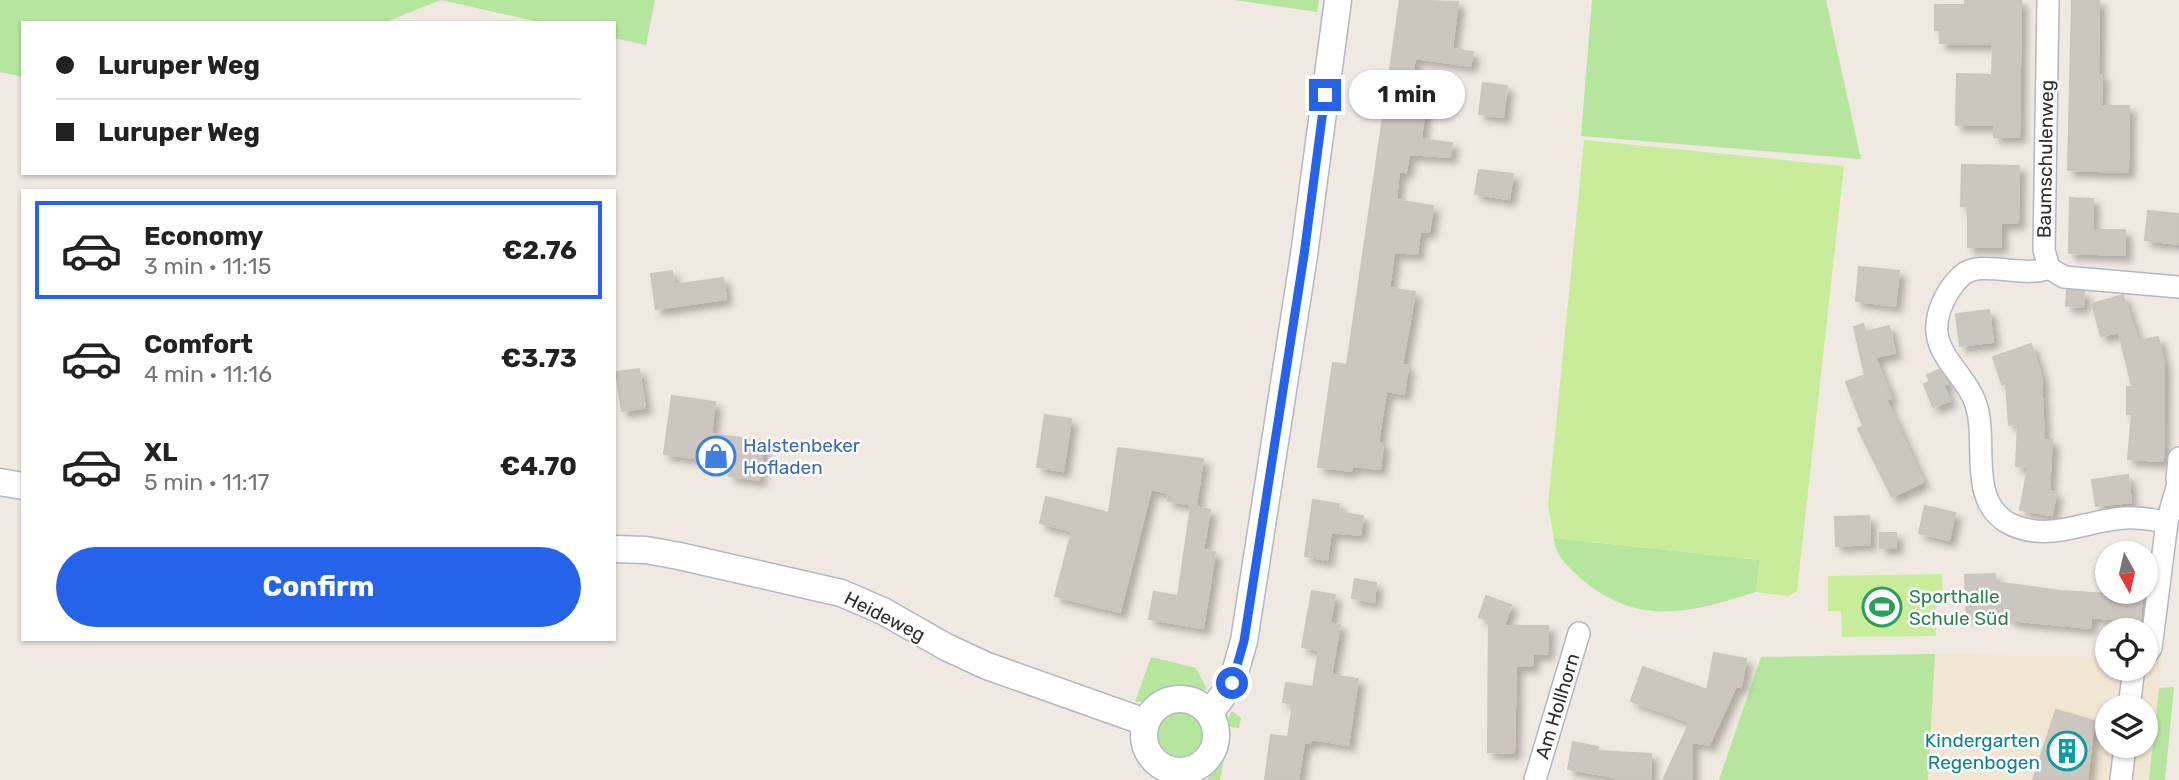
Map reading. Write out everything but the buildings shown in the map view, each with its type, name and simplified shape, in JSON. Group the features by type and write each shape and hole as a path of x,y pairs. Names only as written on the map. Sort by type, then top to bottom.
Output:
{"street":[{"name":"Baumschulenweg","path":"2048,0 2044,250 2049,268"},
{"path":"1210,713 1232,683 1244,641 1304,255 1338,4"},
{"path":"2167,522 2126,518 2053,532 2030,530 2009,523 1994,509 1984,489 1976,400 1938,343 1939,312 1947,294 1963,274 1975,269 2038,273 2049,268 2064,277 2179,287"},
{"path":"2155,618 2167,522 2178,472"},
{"path":"0,482 21,486"},
{"name":"Heideweg","path":"616,550 646,550 679,556 841,593 883,611 946,647 987,666 1145,722"},
{"name":"Am Hollhorn","path":"1535,780 1579,633"},
{"path":"1176,699 1200,704 1210,713 1215,724 1214,750 1188,775 1161,766 1151,757 1145,745 1145,722 1163,703 1176,699"},
{"path":"2121,780 2124,758"}],"shaded area":[{"path":"1935,654 2095,657 2095,681 2158,681 2158,658 2162,658 2158,696 2095,695 2095,758 2151,758 2149,780 1928,780"}],"green space":[{"path":"0,0 441,0 388,21 21,21 21,77 0,72"},
{"path":"441,0 655,0 646,45 616,38 616,21 535,21"},
{"path":"1234,0 1319,0 1317,12"},
{"path":"1592,0 1826,0 1861,159 1581,136"},
{"path":"1584,140 1844,166 1797,591 1789,596 1756,592 1760,560 1554,538 1548,506"},
{"path":"1554,538 1760,560 1756,592 1686,610 1643,610 1622,604 1579,577 1559,555"},
{"name":"Sporthalle Schule Süd","path":"1942,574 1943,603 1936,603 1936,636 1842,637 1841,611 1828,611 1828,576"},
{"path":"1935,654 1928,780 1719,780 1761,657"},
{"path":"1151,657 1196,668 1207,689 1199,692 1174,692 1135,702"},
{"path":"2174,687 2165,780 2149,780 2151,758 2158,758 2159,688"},
{"path":"1179,711 1196,717 1202,734 1196,751 1179,757 1162,751 1156,734 1162,717"},
{"path":"1232,711 1241,718 1239,728 1230,727 1220,780 1207,780 1221,753 1227,720"}],"place":[{"name":"Halstenbeker Hofladen","path":"716,456"},
{"name":"Sporthalle Schule Süd","path":"1882,607"},
{"name":"Kindergarten Regenbogen","path":"2067,751"}],"route":[{"path":"1232,683 1244,641 1304,255 1325,95"}]}
